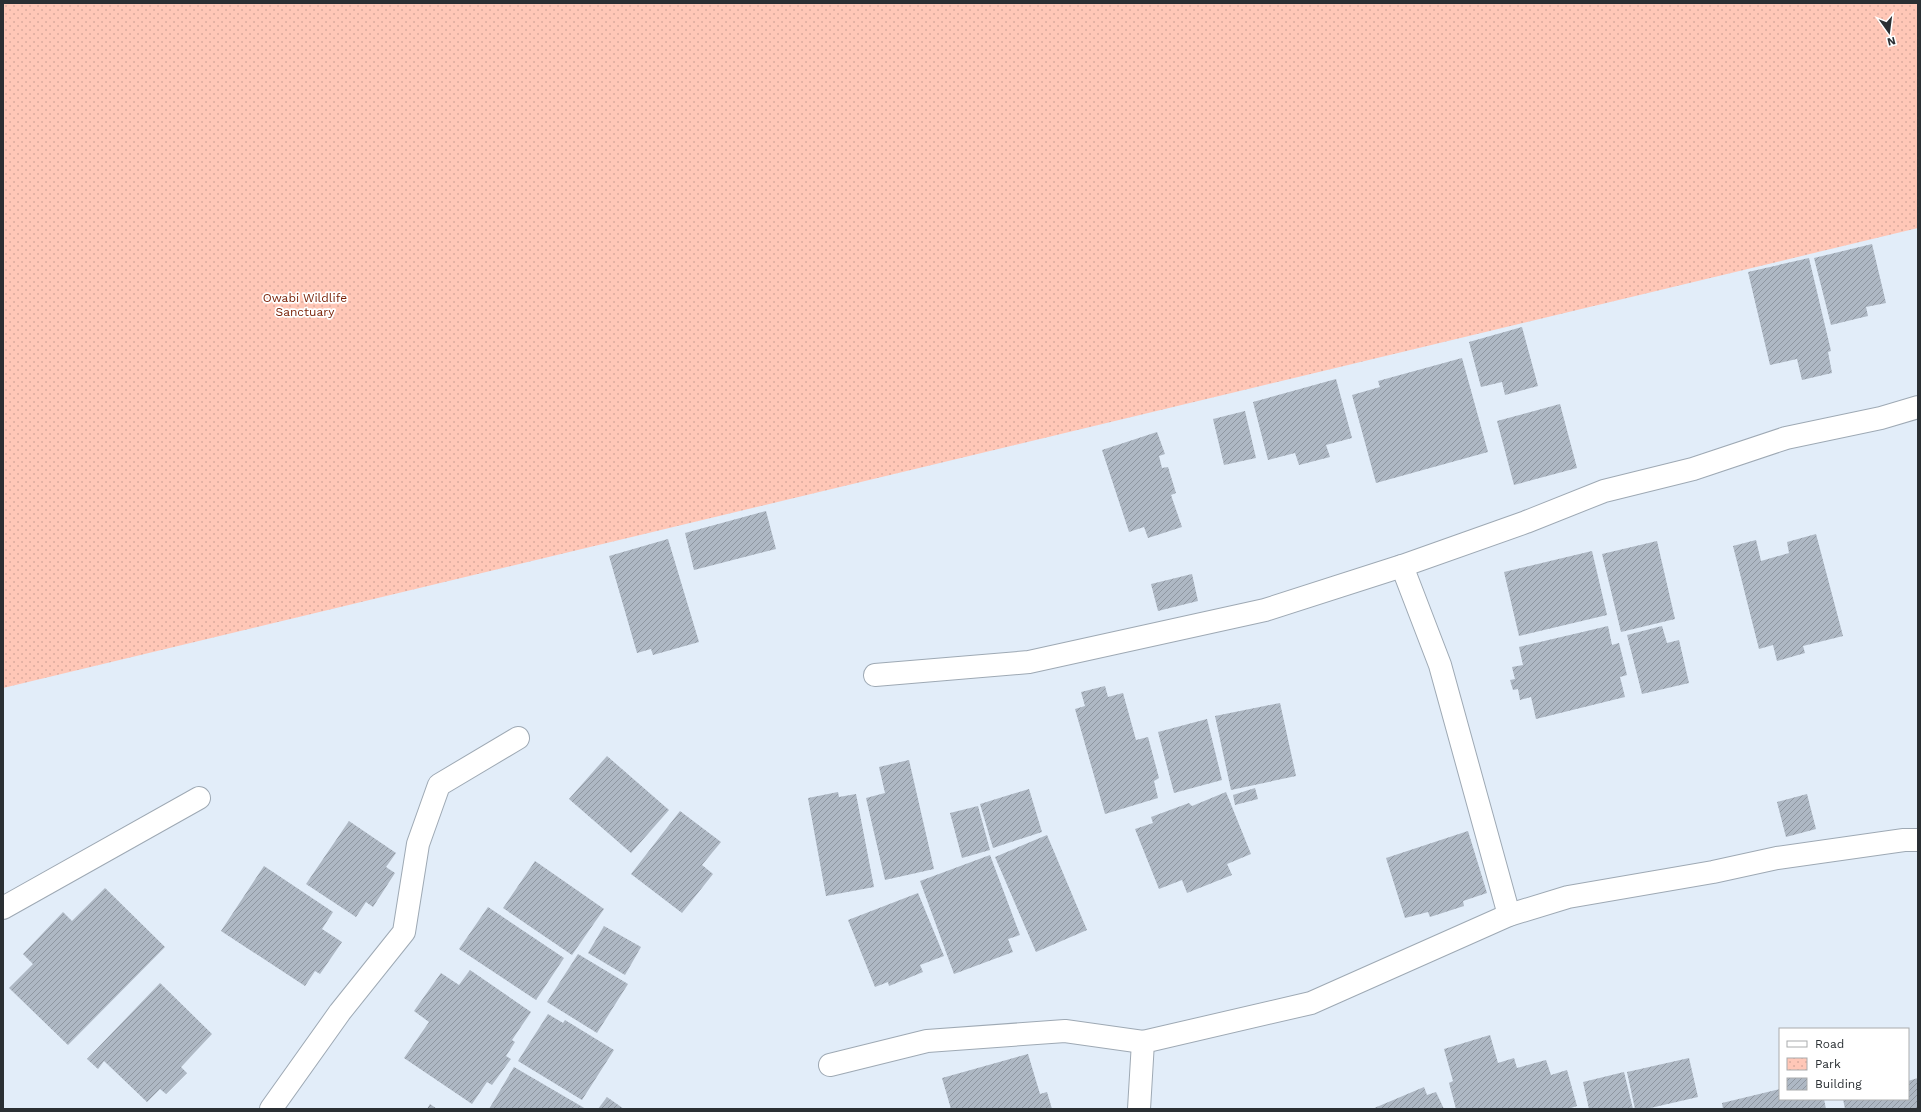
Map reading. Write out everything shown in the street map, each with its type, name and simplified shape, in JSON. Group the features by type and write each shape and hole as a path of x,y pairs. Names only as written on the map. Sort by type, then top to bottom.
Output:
{"street":[{"path":"875,675 1029,662 1265,610 1402,566 1526,522 1604,492 1693,469 1786,438 1881,418 1918,407"},
{"path":"1402,566 1440,665 1509,916"},
{"path":"270,1109 340,1012 404,932 418,844 439,785 518,738"},
{"path":"3,908 198,798"},
{"path":"830,1065 927,1041 1065,1031 1143,1042 1311,1003 1509,916 1568,897 1714,872 1778,858 1904,840 1918,840"},
{"path":"1139,1109 1143,1042"}],"green space":[{"name":"Owabi Wildlife Sanctuary","path":"3,3 1918,3 1918,228 3,688"}],"building":[{"path":"1872,244 1886,303 1866,307 1868,316 1831,325 1814,258"},
{"path":"1809,258 1831,351 1828,352 1832,373 1802,380 1797,359 1770,365 1748,272"},
{"path":"1522,327 1538,386 1505,395 1502,382 1481,387 1469,342"},
{"path":"1462,358 1488,452 1376,483 1352,395 1380,387 1378,381"},
{"path":"1336,379 1352,438 1326,445 1330,457 1299,465 1295,453 1268,460 1253,402"},
{"path":"1560,404 1577,468 1514,485 1497,421"},
{"path":"1245,411 1256,458 1224,465 1213,419"},
{"path":"1157,432 1165,454 1159,456 1162,468 1168,467 1176,493 1171,495 1182,527 1148,538 1144,527 1129,532 1102,450"},
{"path":"766,511 776,549 694,570 685,533"},
{"path":"1816,534 1843,636 1803,646 1805,653 1777,661 1773,645 1759,649 1733,546 1756,540 1761,561 1789,553 1787,542"},
{"path":"668,539 699,642 653,655 651,649 637,653 609,556"},
{"path":"1657,541 1675,619 1621,632 1602,554"},
{"path":"1592,551 1607,615 1519,636 1504,572"},
{"path":"1192,574 1198,601 1158,611 1151,584"},
{"path":"1608,626 1612,645 1619,643 1627,675 1620,677 1625,697 1536,719 1531,697 1520,700 1518,689 1513,690 1510,680 1515,679 1512,667 1523,665 1519,647"},
{"path":"1662,626 1667,643 1679,640 1689,683 1642,694 1627,635"},
{"path":"1105,686 1108,697 1123,693 1136,740 1148,737 1159,778 1154,781 1158,798 1105,814 1075,709 1085,706 1081,692"},
{"path":"1280,703 1296,776 1231,790 1215,716"},
{"path":"1207,719 1222,780 1174,793 1158,732"},
{"path":"607,756 669,810 631,853 569,799"},
{"path":"909,760 934,869 885,880 866,798 885,793 879,767"},
{"path":"1255,788 1258,799 1235,805 1233,795"},
{"path":"1029,789 1042,832 993,848 980,804"},
{"path":"838,792 839,797 856,794 874,887 826,896 808,798"},
{"path":"1226,792 1251,854 1227,864 1232,875 1187,893 1182,880 1159,889 1135,829 1153,823 1151,817 1189,803 1192,806"},
{"path":"1807,794 1816,829 1786,837 1777,802"},
{"path":"978,806 990,850 962,858 950,813"},
{"path":"680,811 721,842 702,865 713,874 682,913 631,874"},
{"path":"349,821 396,853 386,867 395,873 373,907 366,902 356,917 306,884"},
{"path":"1468,831 1487,893 1463,901 1464,906 1430,917 1428,912 1405,918 1386,858"},
{"path":"1047,835 1087,930 1036,952 995,857"},
{"path":"990,855 1020,935 1008,939 1013,952 954,974 920,881"},
{"path":"535,861 604,909 572,955 503,908"},
{"path":"264,866 333,912 322,929 342,942 320,974 315,971 305,986 221,931"},
{"path":"105,888 165,947 68,1045 9,988 33,964 23,954 63,912 72,921"},
{"path":"918,893 944,956 920,965 923,972 889,986 888,982 875,987 848,920"},
{"path":"488,907 564,958 536,1000 459,949"},
{"path":"604,926 641,947 625,975 588,953"},
{"path":"578,954 628,984 597,1033 547,1002"},
{"path":"470,970 531,1012 512,1040 515,1042 506,1056 511,1059 492,1085 487,1082 472,1104 404,1058 429,1022 414,1011 441,973 459,985"},
{"path":"160,983 212,1034 181,1067 187,1073 166,1094 160,1089 147,1102 104,1061 98,1069 87,1059"},
{"path":"548,1014 563,1023 565,1020 614,1050 582,1100 518,1061"},
{"path":"1490,1035 1498,1063 1514,1058 1517,1068 1546,1060 1551,1075 1567,1070 1577,1106 1568,1109 1456,1109 1449,1083 1453,1081 1444,1049"},
{"path":"1028,1054 1040,1094 1047,1092 1052,1109 951,1109 942,1078"},
{"path":"1689,1058 1698,1097 1646,1109 1635,1109 1627,1072"},
{"path":"514,1067 586,1109 489,1109"},
{"path":"1624,1072 1633,1109 1589,1109 1583,1082"},
{"path":"1918,1078 1918,1109 1845,1109 1843,1100 1909,1100 1909,1081"},
{"path":"1424,1087 1427,1095 1436,1092 1444,1109 1372,1109"},
{"path":"1779,1089 1779,1100 1824,1100 1826,1109 1723,1109 1722,1103"},
{"path":"607,1097 624,1109 598,1109"},
{"path":"430,1104 437,1109 427,1109"}]}
